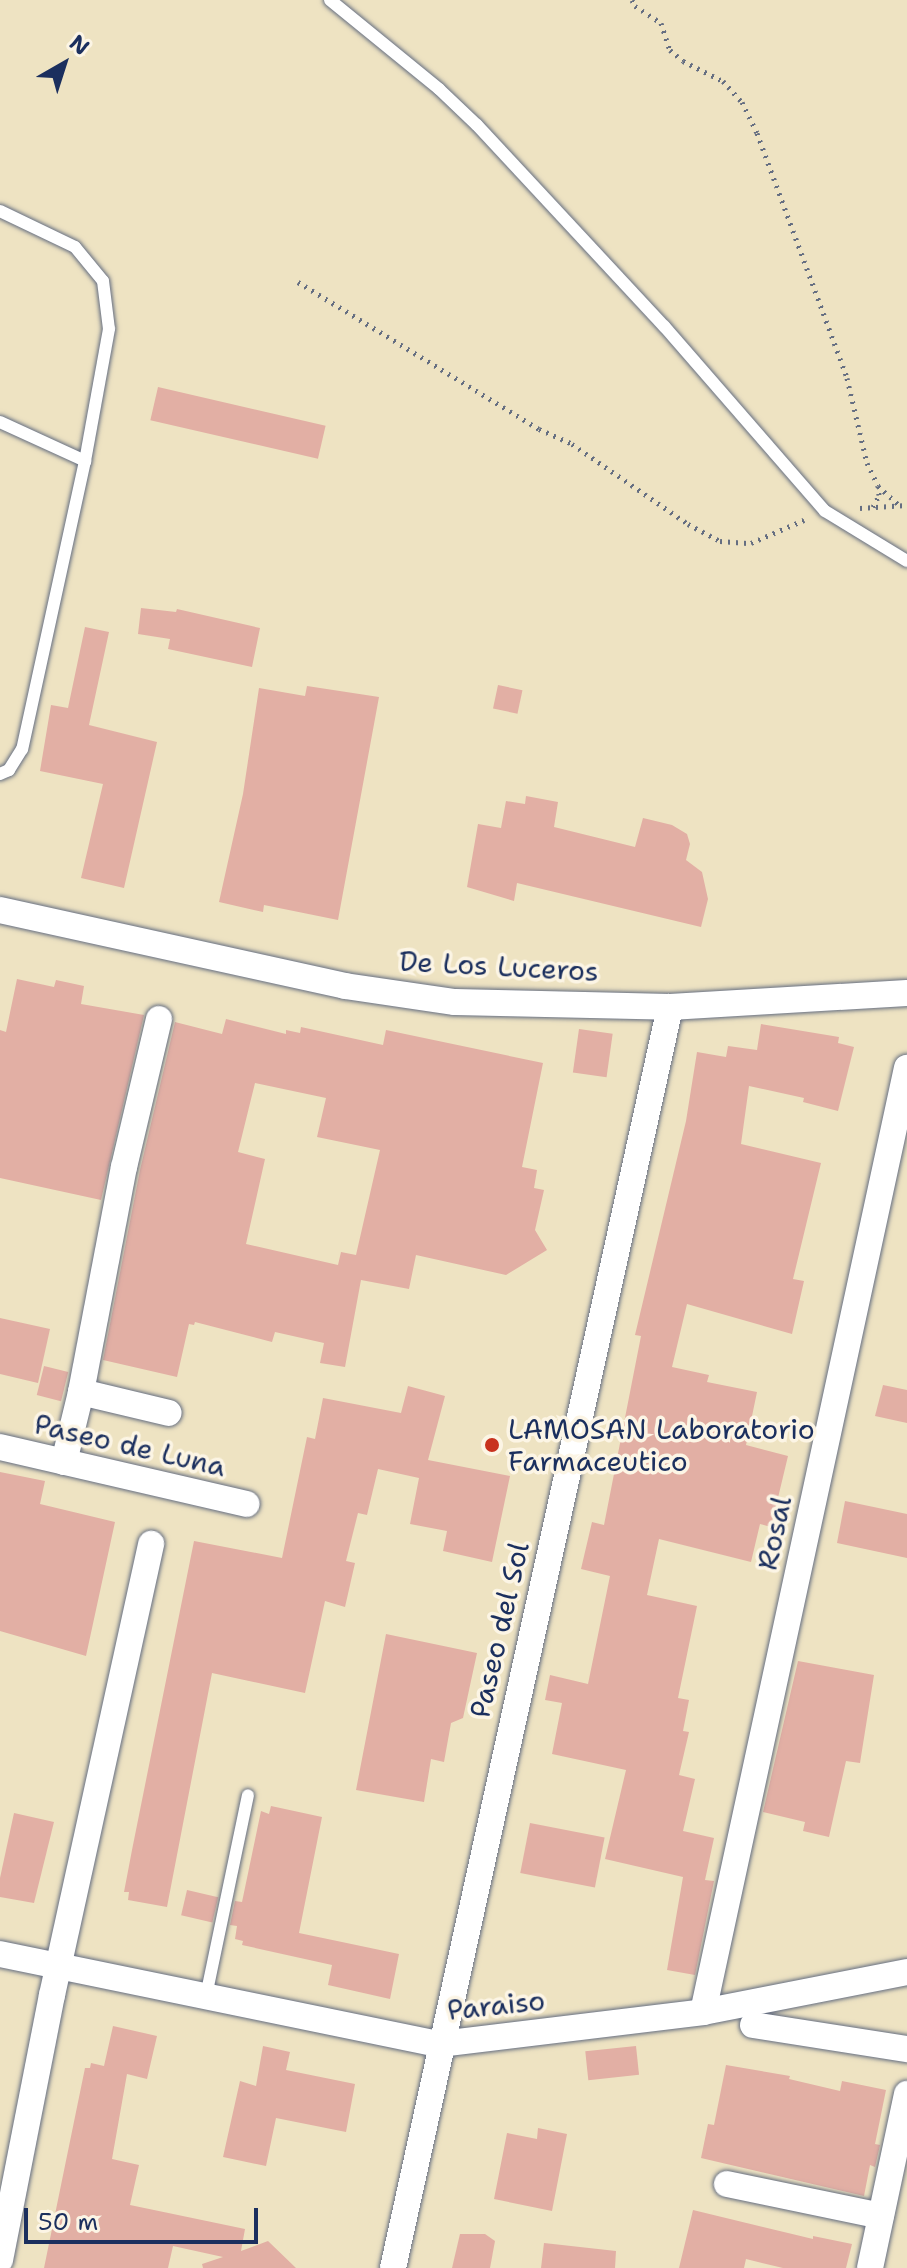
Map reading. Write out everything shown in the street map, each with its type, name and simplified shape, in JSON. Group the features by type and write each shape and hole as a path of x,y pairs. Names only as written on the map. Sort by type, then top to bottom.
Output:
{"street":[{"name":"De Los Luceros","path":"0,910 345,986 455,1002 670,1007 907,993"},
{"name":"Paseo del Sol","path":"393,2268 670,1007"},
{"path":"64,1462 81,1392 124,1167 159,1019"},
{"name":"Rosal","path":"703,2012 907,1068"},
{"path":"81,1392 169,1413"},
{"name":"Paseo de Luna","path":"0,1447 246,1504"},
{"path":"0,2260 151,1544"},
{"name":"Paraiso","path":"0,1954 440,2044 703,2012 907,1972"},
{"path":"753,2025 907,2049"},
{"path":"870,2268 907,2094"},
{"path":"727,2184 881,2216"}],"lane":[{"path":"330,0 439,89 477,125 664,326 825,511 907,561"},
{"path":"0,211 75,247 103,281 109,329 85,461 22,749 9,770 0,774"},
{"path":"0,422 85,461"},
{"path":"206,1996 248,1795"}],"path":[{"path":"632,0 635,6 661,23 670,50 683,61 723,81 742,102 757,133 776,193 857,410 863,452 878,486 879,495 873,508"},
{"path":"298,282 539,429 572,444 677,517 720,541 751,543 825,511 907,505"},
{"path":"878,486 899,506"}],"building":[{"path":"158,387 326,426 318,459 150,420"},
{"path":"141,608 176,612 177,609 260,628 252,667 168,649 170,639 138,634"},
{"path":"85,627 109,632 89,725 157,742 124,888 81,878 103,784 40,771 51,705 68,708"},
{"path":"498,685 522,690 517,714 493,708"},
{"path":"307,686 379,697 338,920 264,905 263,912 219,902 243,794 259,688 305,696"},
{"path":"526,796 558,802 554,827 635,847 643,818 672,825 687,834 690,844 686,860 702,872 708,899 701,927 517,883 514,901 467,887 478,824 501,828 506,801 525,804"},
{"path":"17,979 54,987 56,980 84,986 81,1004 144,1015 101,1200 0,1178 0,1030 6,1032"},
{"path":"226,1019 286,1034 286,1030 300,1033 301,1027 383,1045 386,1030 543,1063 522,1167 537,1170 534,1188 544,1190 535,1230 547,1250 506,1275 416,1255 409,1289 361,1280 345,1367 320,1363 324,1343 275,1332 272,1342 195,1322 194,1325 189,1324 177,1377 103,1360 140,1170 175,1022 222,1034","holes":["255,1083 326,1098 317,1137 380,1150 356,1255 341,1252 338,1265 246,1244 265,1159 238,1152"]},
{"path":"761,1024 839,1037 838,1043 854,1047 838,1111 803,1102 804,1098 749,1086 741,1144 821,1163 793,1279 804,1281 792,1334 687,1304 672,1367 709,1375 707,1382 757,1392 746,1445 788,1456 771,1527 760,1524 751,1562 659,1539 647,1595 697,1606 678,1698 689,1700 683,1731 689,1732 679,1775 695,1779 683,1831 714,1838 705,1880 714,1881 695,1975 667,1970 683,1877 605,1859 626,1770 552,1754 562,1703 545,1700 550,1675 588,1684 610,1576 581,1569 592,1522 604,1525 641,1336 635,1335 686,1121 697,1052 726,1057 728,1046 757,1050"},
{"path":"579,1029 613,1034 607,1077 573,1073"},
{"path":"0,1318 50,1329 38,1383 0,1374"},
{"path":"44,1366 68,1372 61,1401 37,1395"},
{"path":"883,1385 907,1390 907,1423 875,1416"},
{"path":"408,1386 445,1396 428,1460 510,1476 492,1562 443,1551 447,1531 410,1524 419,1478 378,1469 367,1515 358,1513 346,1561 355,1563 345,1607 325,1601 305,1693 212,1673 167,1907 128,1900 129,1892 124,1892 194,1541 282,1558 307,1437 315,1439 323,1398 401,1413"},
{"path":"0,1472 45,1481 40,1504 115,1522 86,1656 0,1631"},
{"path":"845,1501 907,1514 907,1558 837,1543"},
{"path":"386,1634 477,1653 463,1718 451,1723 444,1762 431,1759 424,1802 356,1790"},
{"path":"798,1661 874,1675 860,1763 846,1761 829,1837 803,1831 805,1822 763,1812"},
{"path":"271,1806 322,1817 299,1933 399,1954 390,1999 328,1985 332,1965 242,1945 243,1941 235,1939 237,1926 230,1925 235,1901 242,1902 261,1811 269,1814"},
{"path":"14,1813 54,1822 34,1903 0,1897 0,1878"},
{"path":"530,1823 605,1838 595,1888 520,1873"},
{"path":"187,1890 218,1897 212,1923 181,1915"},
{"path":"113,2026 157,2036 147,2079 127,2074 112,2159 139,2165 130,2205 245,2229 241,2251 268,2241 296,2268 203,2268 202,2264 223,2257 173,2246 168,2268 44,2268 85,2068 90,2068 91,2063 104,2066"},
{"path":"263,2046 290,2052 286,2070 355,2084 346,2132 276,2118 266,2166 223,2157 240,2081 256,2086"},
{"path":"636,2046 639,2075 588,2080 585,2051"},
{"path":"726,2065 790,2076 789,2079 840,2091 842,2081 886,2090 875,2144 880,2145 875,2167 870,2165 864,2196 701,2158 708,2124 714,2125"},
{"path":"538,2128 567,2134 552,2211 494,2199 507,2133 537,2139"},
{"path":"693,2210 813,2239 813,2236 852,2244 846,2268 783,2268 746,2259 744,2268 679,2268"},
{"path":"460,2234 485,2234 495,2241 490,2268 452,2268"},
{"path":"544,2243 616,2251 615,2268 541,2268"}],"place":[{"name":"LAMOSAN Laboratorio Farmaceutico","path":"492,1445"}]}
